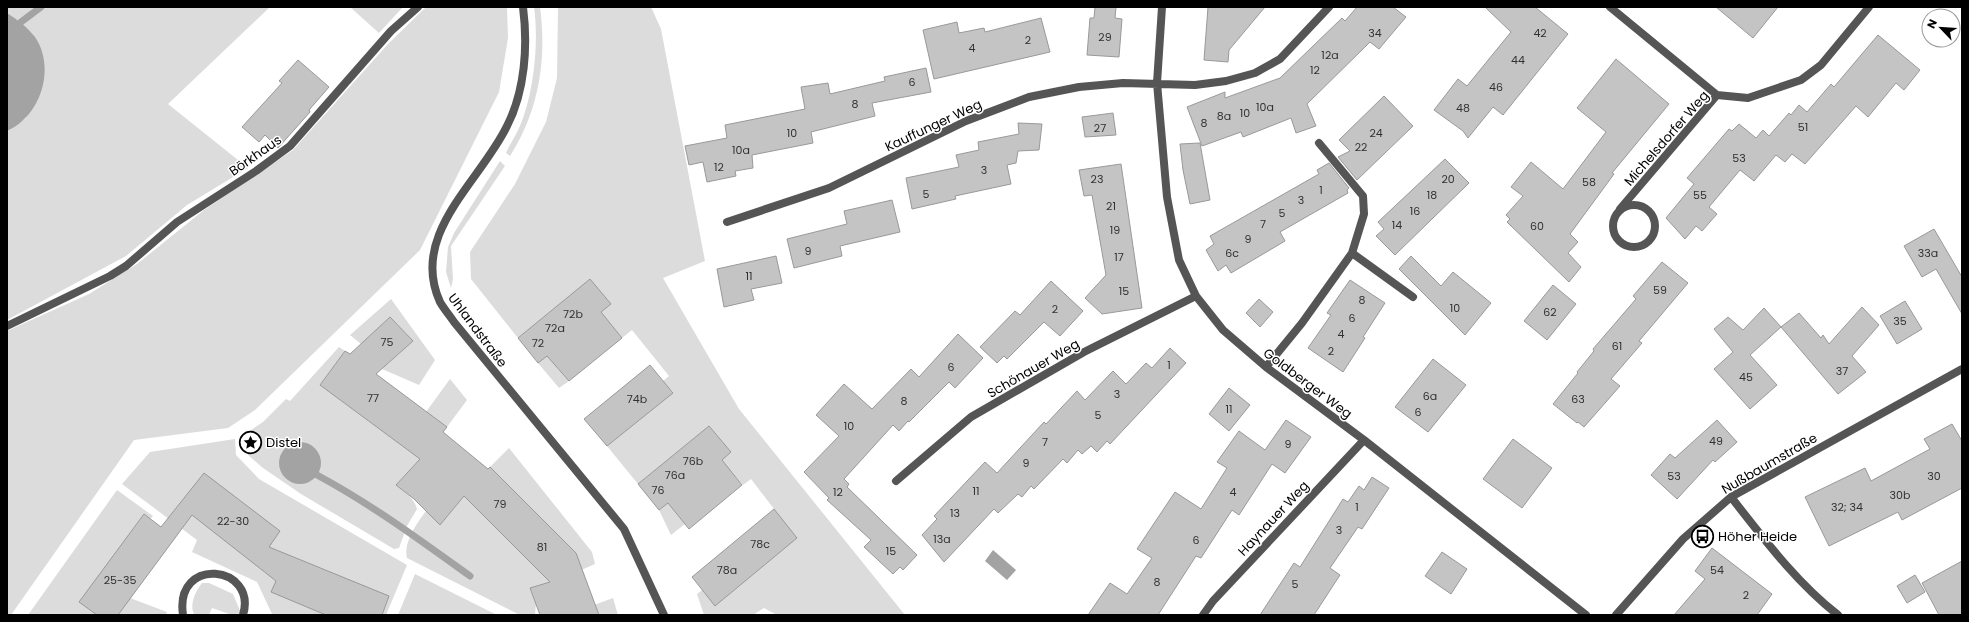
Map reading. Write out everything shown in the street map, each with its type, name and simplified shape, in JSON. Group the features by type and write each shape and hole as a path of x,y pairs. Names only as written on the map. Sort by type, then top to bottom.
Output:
{"street":[{"name":"Börkhaus","path":"7,326 29,314 81,292 126,266 176,222 256,171 290,146 391,31 418,7"},
{"name":"Uhlandstraße","path":"523,7 525,50 521,85 516,106 508,126 493,152 444,221 433,252 434,285 441,303 454,322 624,530 664,615"},
{"name":"Goldberger Weg","path":"1162,7 1158,83 1167,197 1179,260 1196,296 1223,330 1266,367 1364,440 1586,615"},
{"path":"1158,83 1196,85 1226,81 1255,73 1280,59 1329,7"},
{"path":"1610,7 1717,95"},
{"name":"Michelsdorfer Weg","path":"1620,209 1717,95 1748,98 1801,80 1822,65 1869,7"},
{"name":"Kauffunger Weg","path":"727,222 829,188 966,121 1030,98 1079,87 1123,83 1158,83"},
{"path":"1266,367 1302,323 1352,253 1364,214 1363,196 1319,144"},
{"path":"1638,205 1649,211 1653,216 1655,222 1653,235 1643,245 1630,246 1618,240 1613,228 1616,214 1620,209 1626,206 1638,205"},
{"path":"1352,253 1412,297"},
{"name":"Schönauer Weg","path":"896,481 971,418 1084,352 1196,296"},
{"name":"Nußbaumstraße","path":"1616,615 1683,539 1731,497 1962,369"},
{"name":"Haynauer Weg","path":"1203,615 1213,601 1364,440"},
{"path":"1731,497 1781,562 1824,604 1838,615"},
{"path":"183,615 181,604 183,593 189,584 201,576 216,573 230,579 241,590 244,599 243,615"}],"shaded area":[{"path":"7,7 270,7 168,104 248,168 187,205 126,256 7,320 7,131 26,118 21,22 7,14"},
{"path":"350,7 403,7 379,33"},
{"path":"426,7 507,7 508,38 499,92 420,250 255,410 228,428 134,440 11,615 7,615 7,331 89,294 137,264 204,210 293,150 388,44"},
{"path":"534,7 540,7 542,26 541,65 538,84 528,121 510,156 506,153 525,113 532,83 536,36"},
{"path":"558,7 651,7 661,29 705,261 663,278 739,409 905,615 777,615 764,608 753,615 704,615 697,594 702,590 715,605 774,509 751,479 743,485 731,471 713,486 724,500 707,514 696,500 678,515 685,524 671,535 659,510 731,452 709,426 638,484 607,446 673,392 663,381 669,376 632,330 622,338 611,324 557,368 569,381 559,388 538,363 611,304 580,270 589,280 518,338 471,279 470,252 515,184 546,122 557,78"},
{"path":"7,13 29,30 35,37 41,49 44,63 44,76 42,90 29,114 19,124 7,131"},
{"path":"500,161 505,166 451,246 453,279 451,288 446,272 448,247 454,233"},
{"path":"391,299 435,360 419,385 382,369 413,341 390,317 361,344 350,335"},
{"path":"339,347 345,351 320,385 420,459 396,485 411,498 417,509 407,526 399,548 394,549 301,494 263,468 248,455 245,443 248,432 263,422 286,399 290,401"},
{"path":"450,379 467,400 447,427 426,412"},
{"path":"235,439 236,455 259,479 407,565 386,615 272,614 257,582 192,552 197,540 122,484 150,452"},
{"path":"300,442 315,448 321,463 315,478 300,484 285,478 279,463 285,448"},
{"path":"509,448 592,552 595,564 550,582 577,554 490,467"},
{"path":"117,490 153,516 150,519 143,515 80,602 97,615 28,615"},
{"path":"464,496 550,582 530,589 536,604 535,614 518,614 407,558 407,546 415,527 426,511 440,525"},
{"path":"993,550 1016,570 1007,580 985,561"},
{"path":"415,574 497,615 398,615"},
{"path":"202,583 209,583 233,594 241,613 232,615 212,608 209,615 195,615 192,608 193,603 195,594"},
{"path":"130,598 167,612 166,615 118,615"},
{"path":"613,598 618,615 567,615"}],"building":[{"path":"1095,7 1116,7 1115,18 1122,19 1119,57 1087,55 1090,18 1094,18"},
{"path":"1208,7 1265,7 1229,50 1228,62 1204,60"},
{"path":"1357,7 1393,7 1406,17 1379,49 1370,42 1307,104 1316,126 1296,133 1291,118 1243,137 1241,132 1202,146 1187,107 1225,92 1225,98 1280,78 1342,18 1345,21"},
{"path":"1485,7 1535,7 1568,34 1503,115 1493,107 1468,138 1463,131 1434,110 1458,79 1467,86 1511,32"},
{"path":"1716,7 1778,7 1753,38"},
{"path":"1041,18 1050,52 934,79 923,30 957,22 959,33 984,28 985,32"},
{"path":"1878,35 1920,70 1904,90 1896,83 1868,117 1856,106 1805,164 1792,154 1785,162 1776,155 1754,181 1740,170 1709,207 1717,214 1702,231 1696,226 1685,239 1666,218 1694,184 1687,178 1729,129 1732,131 1739,124 1756,138 1763,130 1769,136 1789,113 1791,115 1799,105 1807,112 1831,84 1834,87"},
{"path":"1616,59 1669,104 1612,173 1614,174 1570,234 1578,242 1568,253 1581,267 1569,282 1507,222 1510,219 1506,215 1523,196 1511,187 1531,162 1563,189 1606,132 1577,108"},
{"path":"298,60 329,87 309,110 310,112 278,148 265,135 259,142 242,127 282,83 279,81"},
{"path":"926,68 931,92 872,103 875,116 811,132 813,143 752,155 753,168 735,171 736,176 707,182 703,162 689,165 685,146 727,138 725,125 805,109 801,87 828,83 830,94 885,81 884,77"},
{"path":"1384,96 1413,126 1357,180 1338,157 1350,151 1339,140"},
{"path":"1113,113 1116,135 1085,137 1082,117"},
{"path":"1018,123 1042,124 1039,150 1018,151 1016,163 1007,165 1011,184 955,196 956,199 912,209 906,178 959,167 956,155 979,150 978,142 1019,134"},
{"path":"1200,143 1210,200 1190,204 1183,170 1180,144"},
{"path":"1445,159 1469,183 1395,255 1376,236 1384,229 1378,222"},
{"path":"1329,163 1349,188 1347,190 1348,193 1280,232 1285,241 1231,273 1226,265 1218,271 1206,250 1214,244 1210,236 1319,174 1317,170"},
{"path":"1121,164 1142,308 1102,314 1085,298 1106,275 1092,195 1084,196 1079,170"},
{"path":"892,200 900,232 840,246 842,256 794,268 787,239 847,224 844,211"},
{"path":"1934,229 1962,277 1962,314 1936,269 1922,277 1904,246"},
{"path":"776,256 782,283 751,289 754,300 724,307 717,269"},
{"path":"1411,256 1441,286 1453,272 1491,303 1465,335 1399,269"},
{"path":"1662,262 1688,283 1639,341 1642,343 1611,379 1620,386 1584,427 1553,404 1594,351 1593,349 1636,299 1633,296"},
{"path":"590,279 611,304 601,312 622,338 569,381 547,356 538,363 518,338"},
{"path":"1350,280 1385,303 1343,372 1308,348 1331,315 1327,313"},
{"path":"1051,281 1083,311 1060,336 1044,322 1007,359 1004,356 997,363 980,347 1015,311 1020,315"},
{"path":"1553,285 1576,304 1547,340 1524,321"},
{"path":"1259,299 1273,312 1260,327 1246,313"},
{"path":"1905,301 1922,329 1897,344 1880,316"},
{"path":"1862,307 1879,325 1852,356 1866,372 1838,394 1781,327 1799,313 1821,338 1823,335 1829,344"},
{"path":"1764,308 1781,327 1750,355 1777,385 1750,409 1714,369 1733,352 1714,329 1728,317 1743,330"},
{"path":"390,317 413,341 376,374 447,427 443,432 488,469 490,467 576,553 599,615 540,615 530,588 550,582 464,496 440,525 414,499 396,485 420,459 320,385 345,351 350,354"},
{"path":"958,334 983,358 955,388 949,382 899,431 893,425 844,479 849,484 847,487 917,555 903,570 900,567 893,574 864,547 871,540 827,500 829,498 804,472 839,436 816,415 844,384 872,409 911,369 919,377"},
{"path":"1170,348 1186,363 1110,444 1107,441 1097,452 1091,446 1082,454 1078,450 1067,463 1063,459 1034,489 1031,486 1022,497 1018,494 998,513 994,509 944,562 922,535 937,519 934,516 985,462 997,473 1044,422 1046,424 1077,391 1085,400 1113,371 1126,384 1146,363 1152,368"},
{"path":"1433,359 1466,385 1428,432 1395,407"},
{"path":"650,365 673,393 607,446 584,419"},
{"path":"1229,388 1250,405 1229,431 1209,414"},
{"path":"1286,420 1311,437 1285,473 1272,464 1239,515 1232,510 1201,558 1196,556 1158,615 1088,615 1110,583 1127,594 1152,558 1137,549 1175,492 1201,509 1227,468 1217,462 1239,431 1265,450"},
{"path":"1717,420 1737,442 1715,462 1713,460 1677,499 1651,475 1670,454 1675,458"},
{"path":"1952,424 1962,441 1962,488 1902,520 1898,512 1829,546 1805,497 1865,468 1871,481 1930,449 1924,439"},
{"path":"709,426 731,452 722,460 742,485 689,529 668,503 659,510 638,484"},
{"path":"1513,439 1552,468 1522,508 1483,479"},
{"path":"204,473 280,531 269,547 389,596 382,615 326,615 271,592 276,581 192,515 118,615 97,615 79,602 144,514 161,527"},
{"path":"1372,477 1389,488 1362,529 1358,527 1330,568 1340,575 1314,615 1260,615 1294,563 1300,567 1343,499 1348,502 1359,486 1364,490"},
{"path":"774,509 797,538 715,606 692,577"},
{"path":"1712,548 1772,594 1757,615 1674,615 1705,579 1695,571"},
{"path":"1442,552 1467,569 1451,594 1425,576"},
{"path":"1962,561 1962,615 1939,615 1922,583"},
{"path":"1915,575 1925,592 1907,603 1897,586"}],"waterway":[{"path":"7,42 21,22 41,7"},
{"path":"317,475 376,510 470,576"}],"place":[{"name":"Distel","path":"250,442"},
{"name":"Höher Heide","path":"1703,536"}]}
